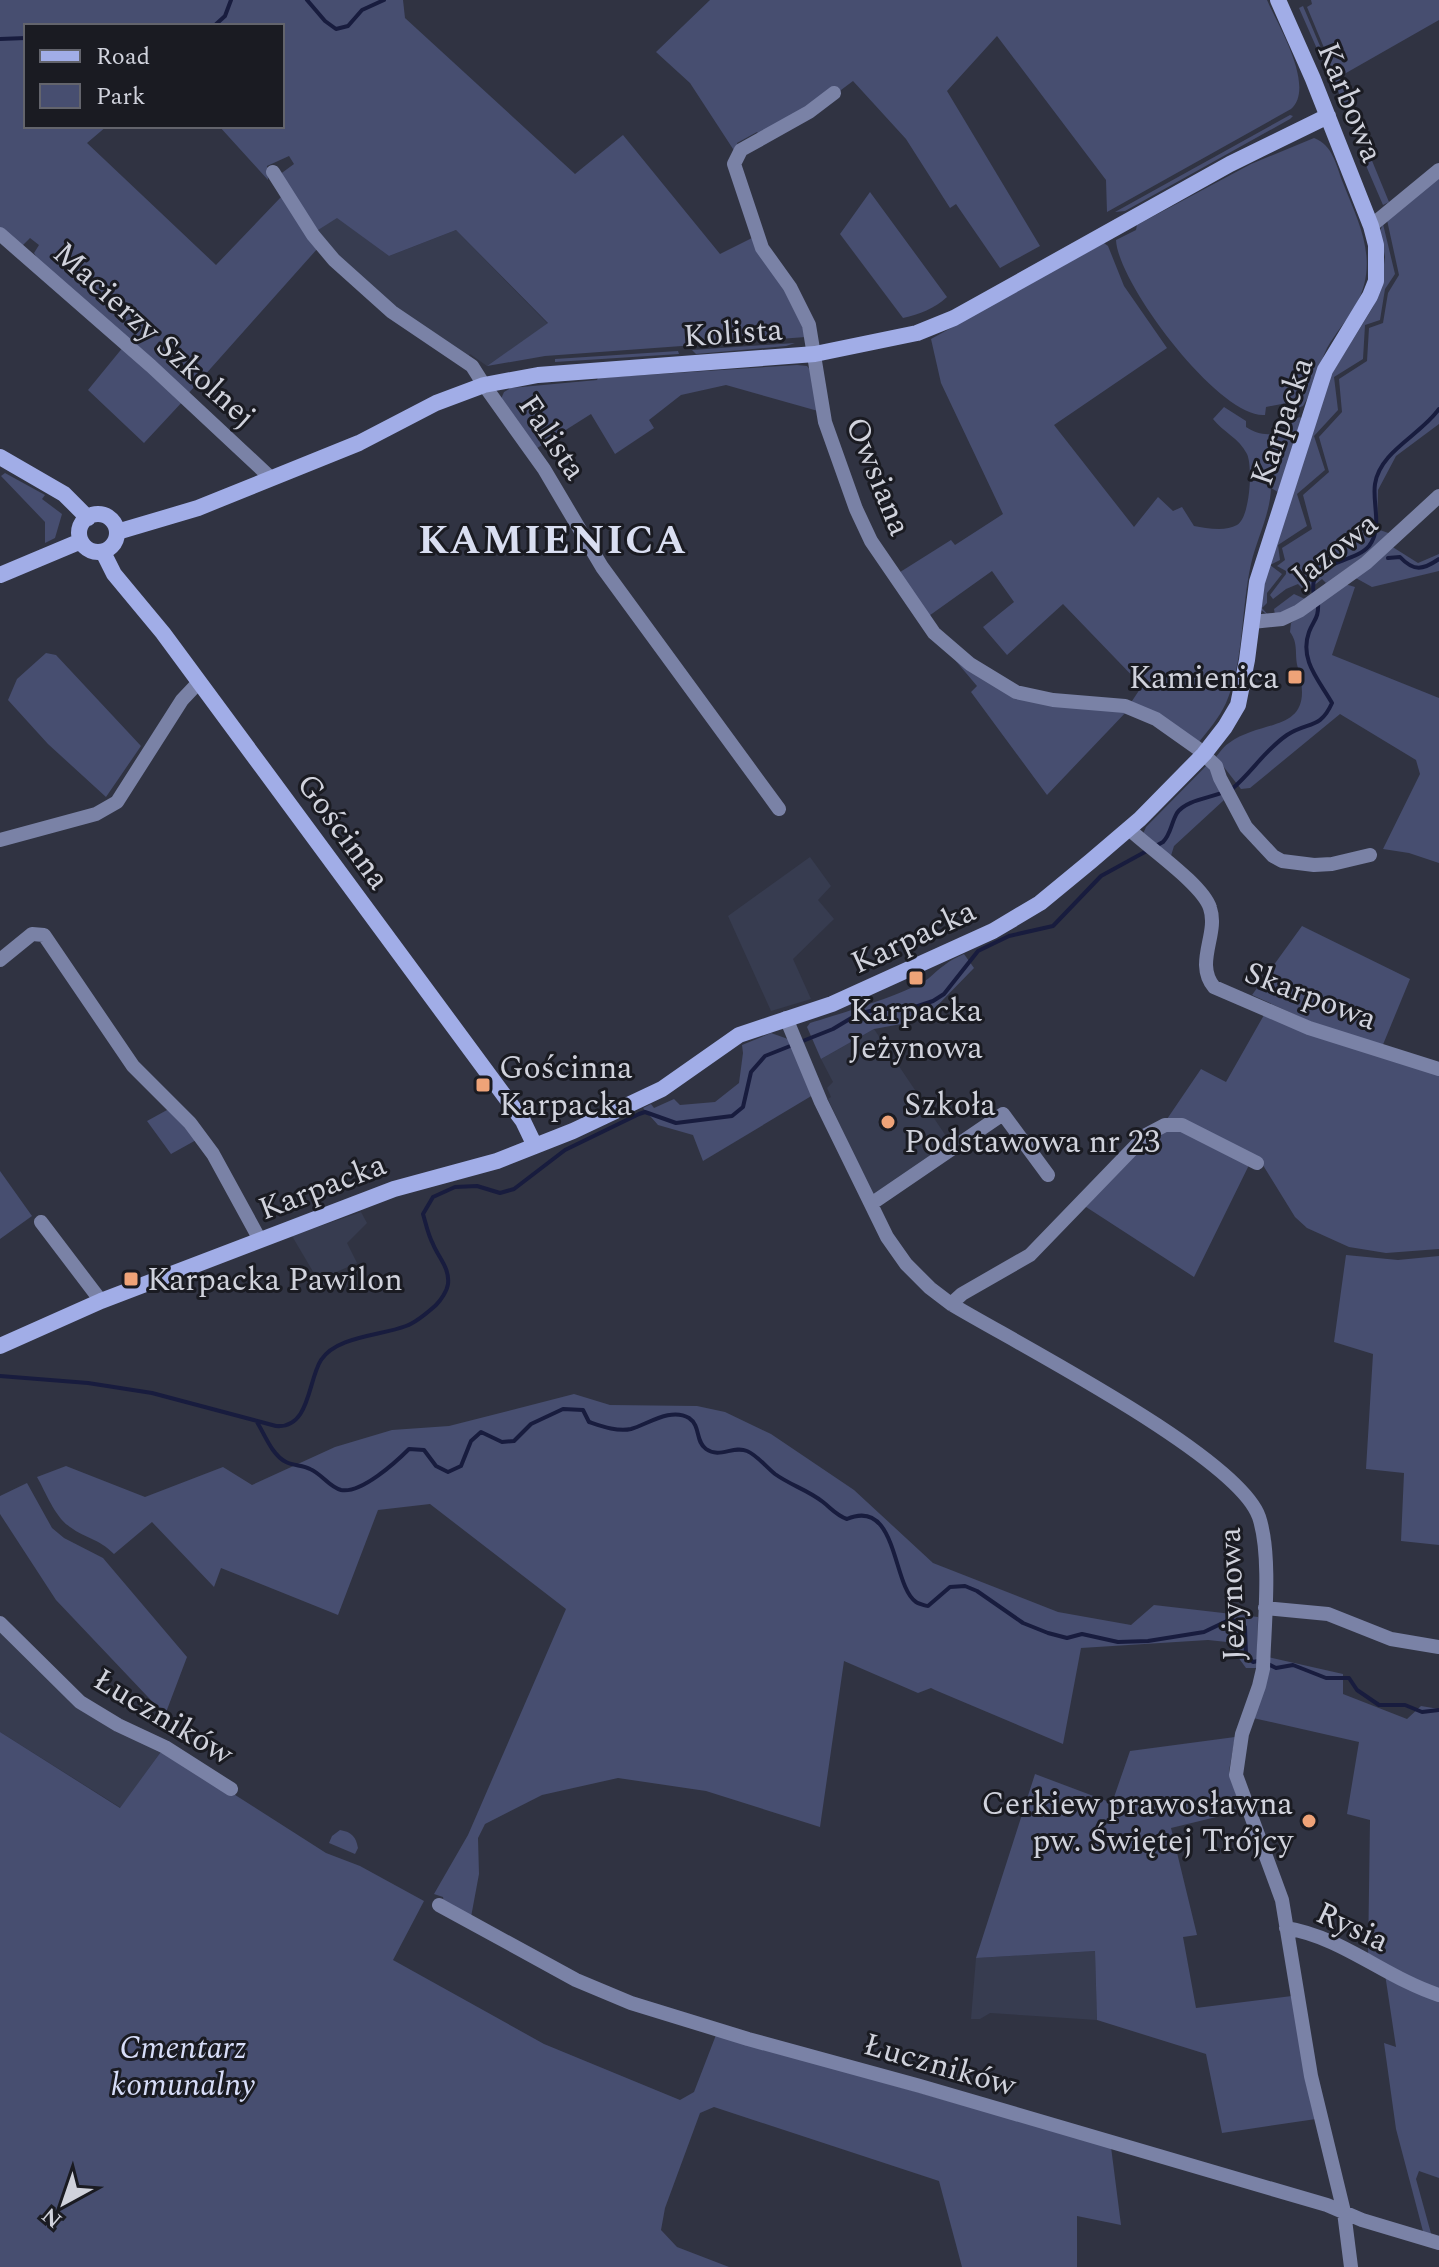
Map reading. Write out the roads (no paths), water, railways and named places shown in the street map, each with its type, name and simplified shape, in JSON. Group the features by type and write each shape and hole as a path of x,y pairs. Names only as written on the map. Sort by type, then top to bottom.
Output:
{"street":[{"name":"Karbowa","path":"1278,0 1371,226"},
{"name":"Owsiana","path":"834,93 809,112 741,150 734,164 762,248 803,309 809,325 825,422 856,509 871,541 934,633 970,664 1016,692 1053,700 1125,706 1156,719 1204,754"},
{"name":"Kolista","path":"117,532 198,508 359,443 436,403 484,385 550,374 815,354 917,333 954,318 1230,164 1328,116"},
{"path":"1371,226 1439,170"},
{"name":"Falista","path":"273,172 313,235 362,288 478,372 544,469 602,567 779,809"},
{"name":"Karpacka","path":"0,1346 101,1301 405,1185 497,1161 573,1131 662,1089 739,1035 832,1004 1009,922 1135,835 1204,754 1238,705 1262,563 1325,370 1361,313 1376,281 1376,245 1371,226"},
{"name":"Macierzy Szkolnej","path":"0,234 151,366 271,478"},
{"path":"2,463 64,494 88,518"},
{"name":"Jazowa","path":"1252,622 1282,619 1308,603 1366,563 1439,496"},
{"path":"95,515 110,519 117,532 114,544 103,552 90,550 81,541 80,528 95,515"},
{"path":"0,575 81,541"},
{"name":"Gościnna","path":"103,552 114,574 153,620 523,1121 535,1146"},
{"path":"0,840 96,814 117,802 182,700 199,682"},
{"path":"1204,754 1216,766 1239,816 1255,839 1282,861 1332,864 1370,855"},
{"name":"Skarpowa","path":"1135,835 1196,887 1210,907 1211,928 1205,964 1214,987 1309,1028 1439,1069"},
{"path":"0,960 32,934 44,935 133,1066 199,1134 231,1184 260,1240"},
{"name":"Jeżynowa","path":"786,1018 871,1204 899,1256 930,1288 951,1304 1189,1447 1235,1482 1258,1515 1265,1558 1263,1661 1259,1686 1236,1759 1236,1775 1274,1875 1311,2076 1344,2212 1351,2267"},
{"path":"871,1204 1003,1114 1048,1175"},
{"path":"951,1304 962,1294 1030,1255 1146,1135 1165,1125 1182,1125 1257,1163"},
{"path":"41,1222 101,1301"},
{"path":"1265,1608 1328,1614 1391,1639 1439,1647"},
{"name":"Łuczników","path":"0,1623 80,1702 118,1725 165,1747 231,1789"},
{"name":"Łuczników","path":"439,1905 576,1980 631,2003 1344,2212 1439,2243"},
{"name":"Rysia","path":"1286,1928 1313,1934 1412,1985 1439,1995"}],"waterway":[{"path":"216,24 225,16 231,0"},
{"path":"307,0 336,29 348,26 362,10 384,0"},
{"path":"0,39 24,38"},
{"path":"1314,594 1313,583 1317,575 1369,546 1375,532 1374,492 1378,472 1393,453 1439,409"},
{"path":"1388,558 1400,557 1419,568 1439,559"},
{"path":"1232,789 1279,741 1318,721 1332,703 1308,661 1307,642 1317,616 1318,602"},
{"path":"0,1376 88,1383 152,1393 276,1426 287,1425 302,1412 317,1369 328,1352 348,1341 410,1324 429,1311 444,1295 448,1284 447,1273 423,1214 433,1197 455,1187 477,1186 500,1193 514,1189 565,1150 645,1112 676,1123 732,1116 743,1107 751,1072 765,1056 833,1029 858,1014 878,1009 909,1009 933,1001 944,994 978,951 1009,936 1053,926 1101,876 1163,842 1181,809 1192,802 1224,792"},
{"path":"257,1422 281,1459 314,1471 341,1490 349,1490 378,1476 409,1449 424,1450 436,1466 448,1472 461,1466 471,1441 481,1432 502,1442 514,1441 531,1424 563,1409 583,1410 589,1422 620,1430 667,1415 682,1415 693,1421 700,1442 711,1452 747,1451 775,1474 817,1498 840,1516 847,1519 864,1516 876,1520 892,1546 908,1593 918,1603 928,1606 950,1587 965,1586 1023,1623 1048,1633 1067,1638 1082,1634 1118,1642 1148,1641 1204,1632 1231,1619 1245,1627 1246,1656 1253,1662 1258,1661"},
{"path":"1266,1663 1276,1668 1293,1665 1326,1678 1349,1678 1357,1690 1379,1705 1405,1705 1422,1712 1439,1710"}],"place":[{"name":"Kamienica","path":"1295,677"},
{"name":"Karpacka Jeżynowa","path":"916,978"},
{"name":"Gościnna Karpacka","path":"483,1085"},
{"name":"Szkoła Podstawowa nr 23","path":"888,1122"},
{"name":"Karpacka Pawilon","path":"131,1279"},
{"name":"Cerkiew prawosławna pw. Świętej Trójcy","path":"1309,1821"}],"district":[{"name":"KAMIENICA","path":"553,539"}],"park label":[{"name":"Cmentarz komunalny","path":"183,2066"}]}
